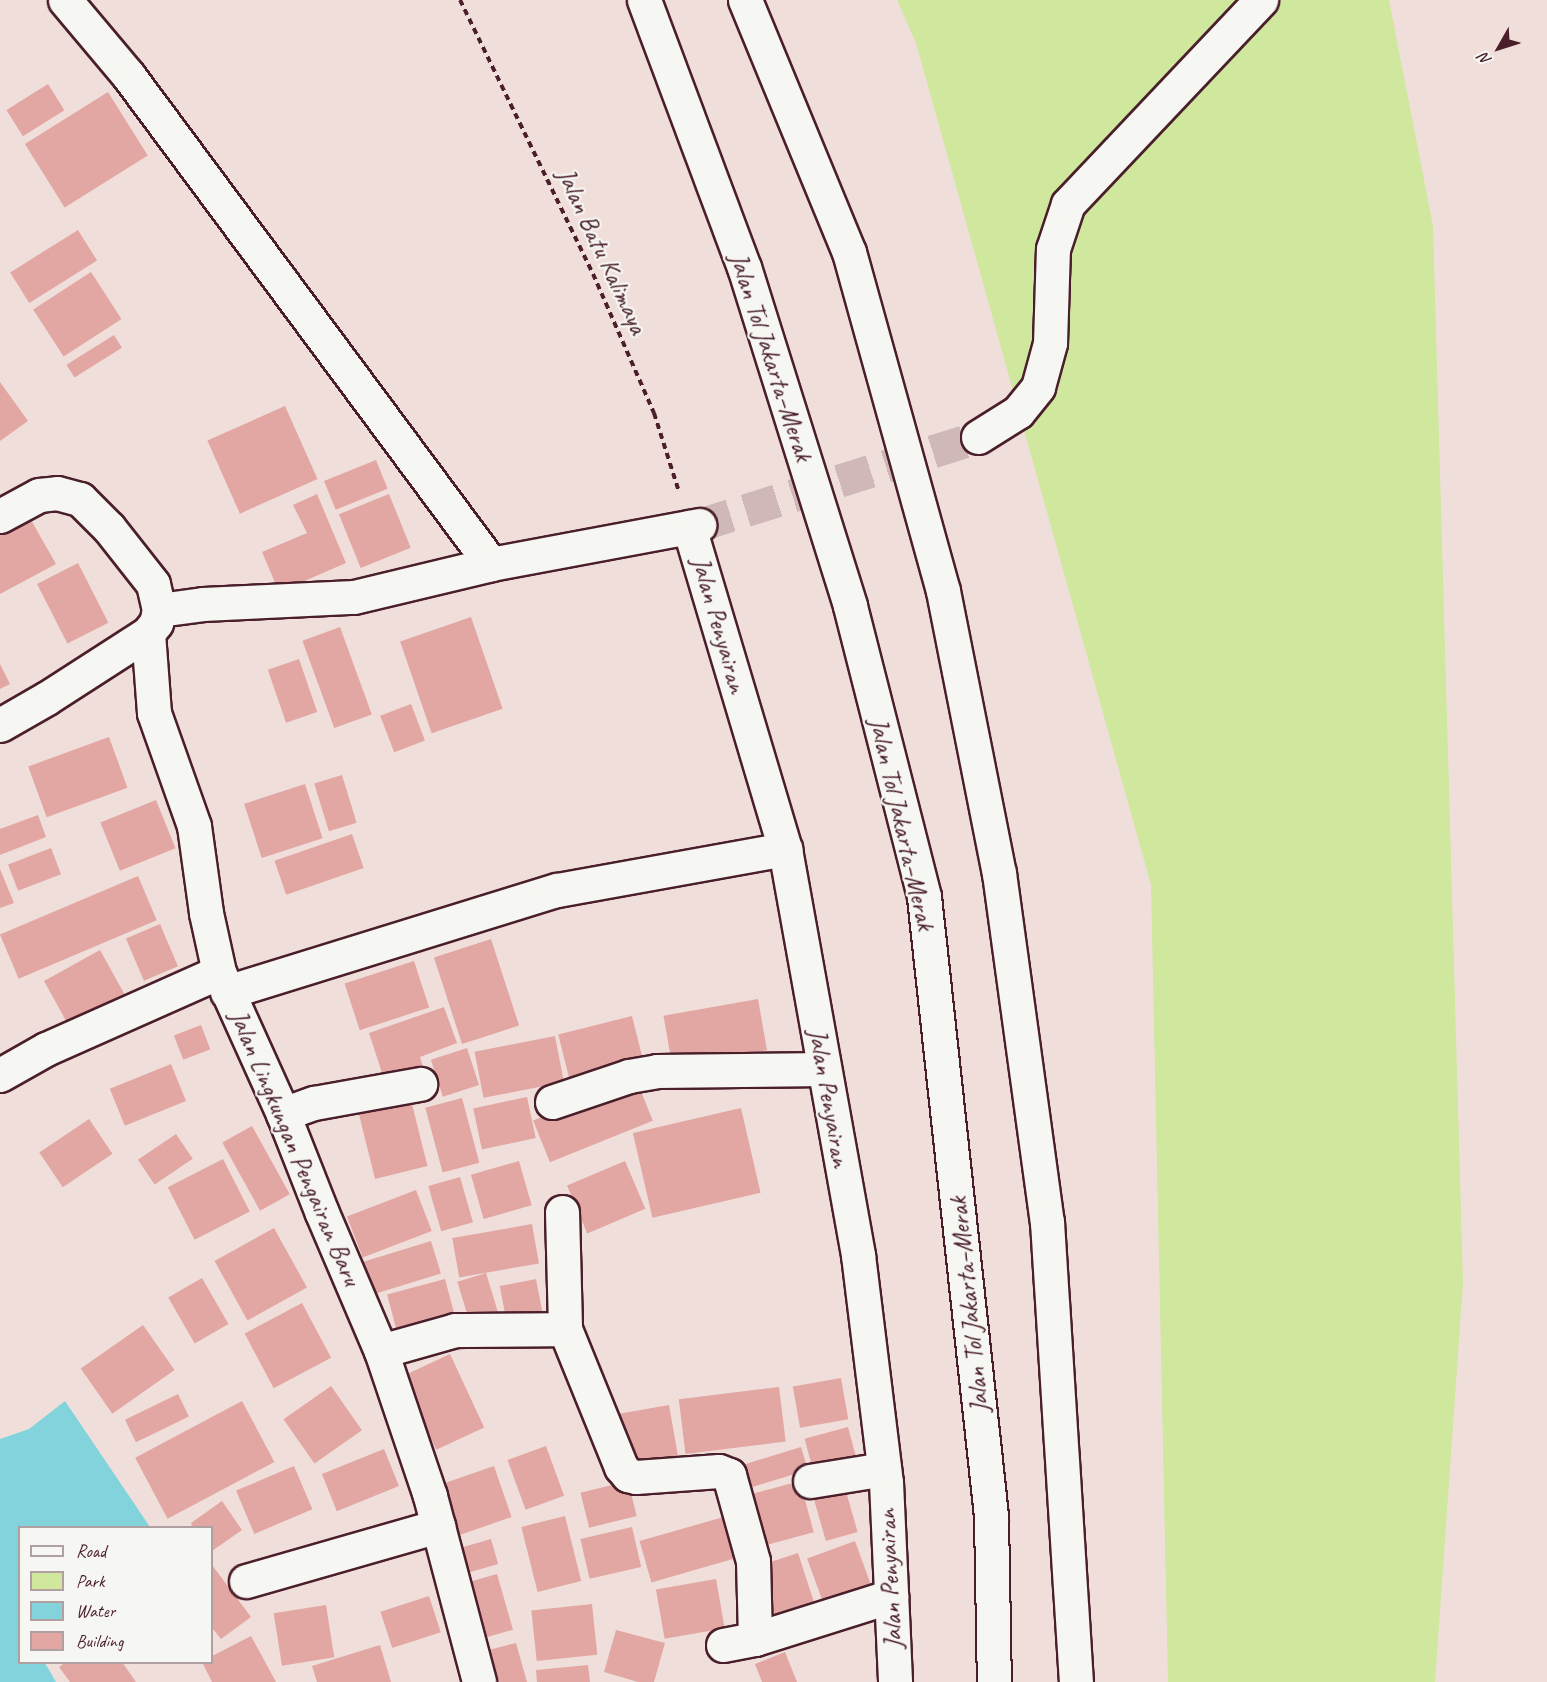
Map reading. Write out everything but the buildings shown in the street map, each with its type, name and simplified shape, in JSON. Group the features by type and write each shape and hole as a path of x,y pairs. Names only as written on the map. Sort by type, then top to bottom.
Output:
{"main road":[{"path":"66,0 155,111 491,564"},
{"name":"Jalan Tol Jakarta–Merak","path":"644,0 744,267 846,594 924,897 991,1516 993,1682"},
{"path":"745,0 849,252 944,591 997,861 1047,1222 1076,1682"},
{"path":"978,437 1018,412 1038,387 1050,343 1053,249 1068,204 1261,0"},
{"name":"Jalan Lingkungan Pengairan Baru","path":"0,516 39,495 57,493 80,499 109,528 153,584 154,713 194,826 206,913 223,982 283,1114 381,1351 438,1526 479,1682"},
{"path":"0,724 48,698 154,622 203,604 354,597 491,564 694,526"},
{"name":"Jalan Penyairan","path":"694,526 785,849 858,1254 884,1469 895,1682"},
{"path":"0,1075 46,1049 223,982 557,890 785,849"},
{"path":"552,1102 629,1076 657,1071 823,1069"},
{"path":"283,1114 314,1103 420,1084"},
{"path":"562,1212 565,1329 621,1467 628,1475 636,1477 719,1471 729,1475 753,1561 755,1639"},
{"path":"381,1351 455,1330 565,1329"},
{"path":"810,1481 884,1469"},
{"path":"246,1581 438,1526"},
{"path":"723,1645 755,1639 891,1596"}],"path":[{"name":"Jalan Batu Kalimaya","path":"460,0 593,274 650,402 694,526"}],"green space":[{"path":"897,0 1389,0 1433,226 1463,1283 1435,1682 1168,1682 1151,885 916,43"}],"water":[{"path":"65,1401 149,1526 18,1526 18,1664 46,1664 56,1682 0,1682 0,1439 29,1429"}],"tunnel":[{"path":"699,525 978,437"}]}
